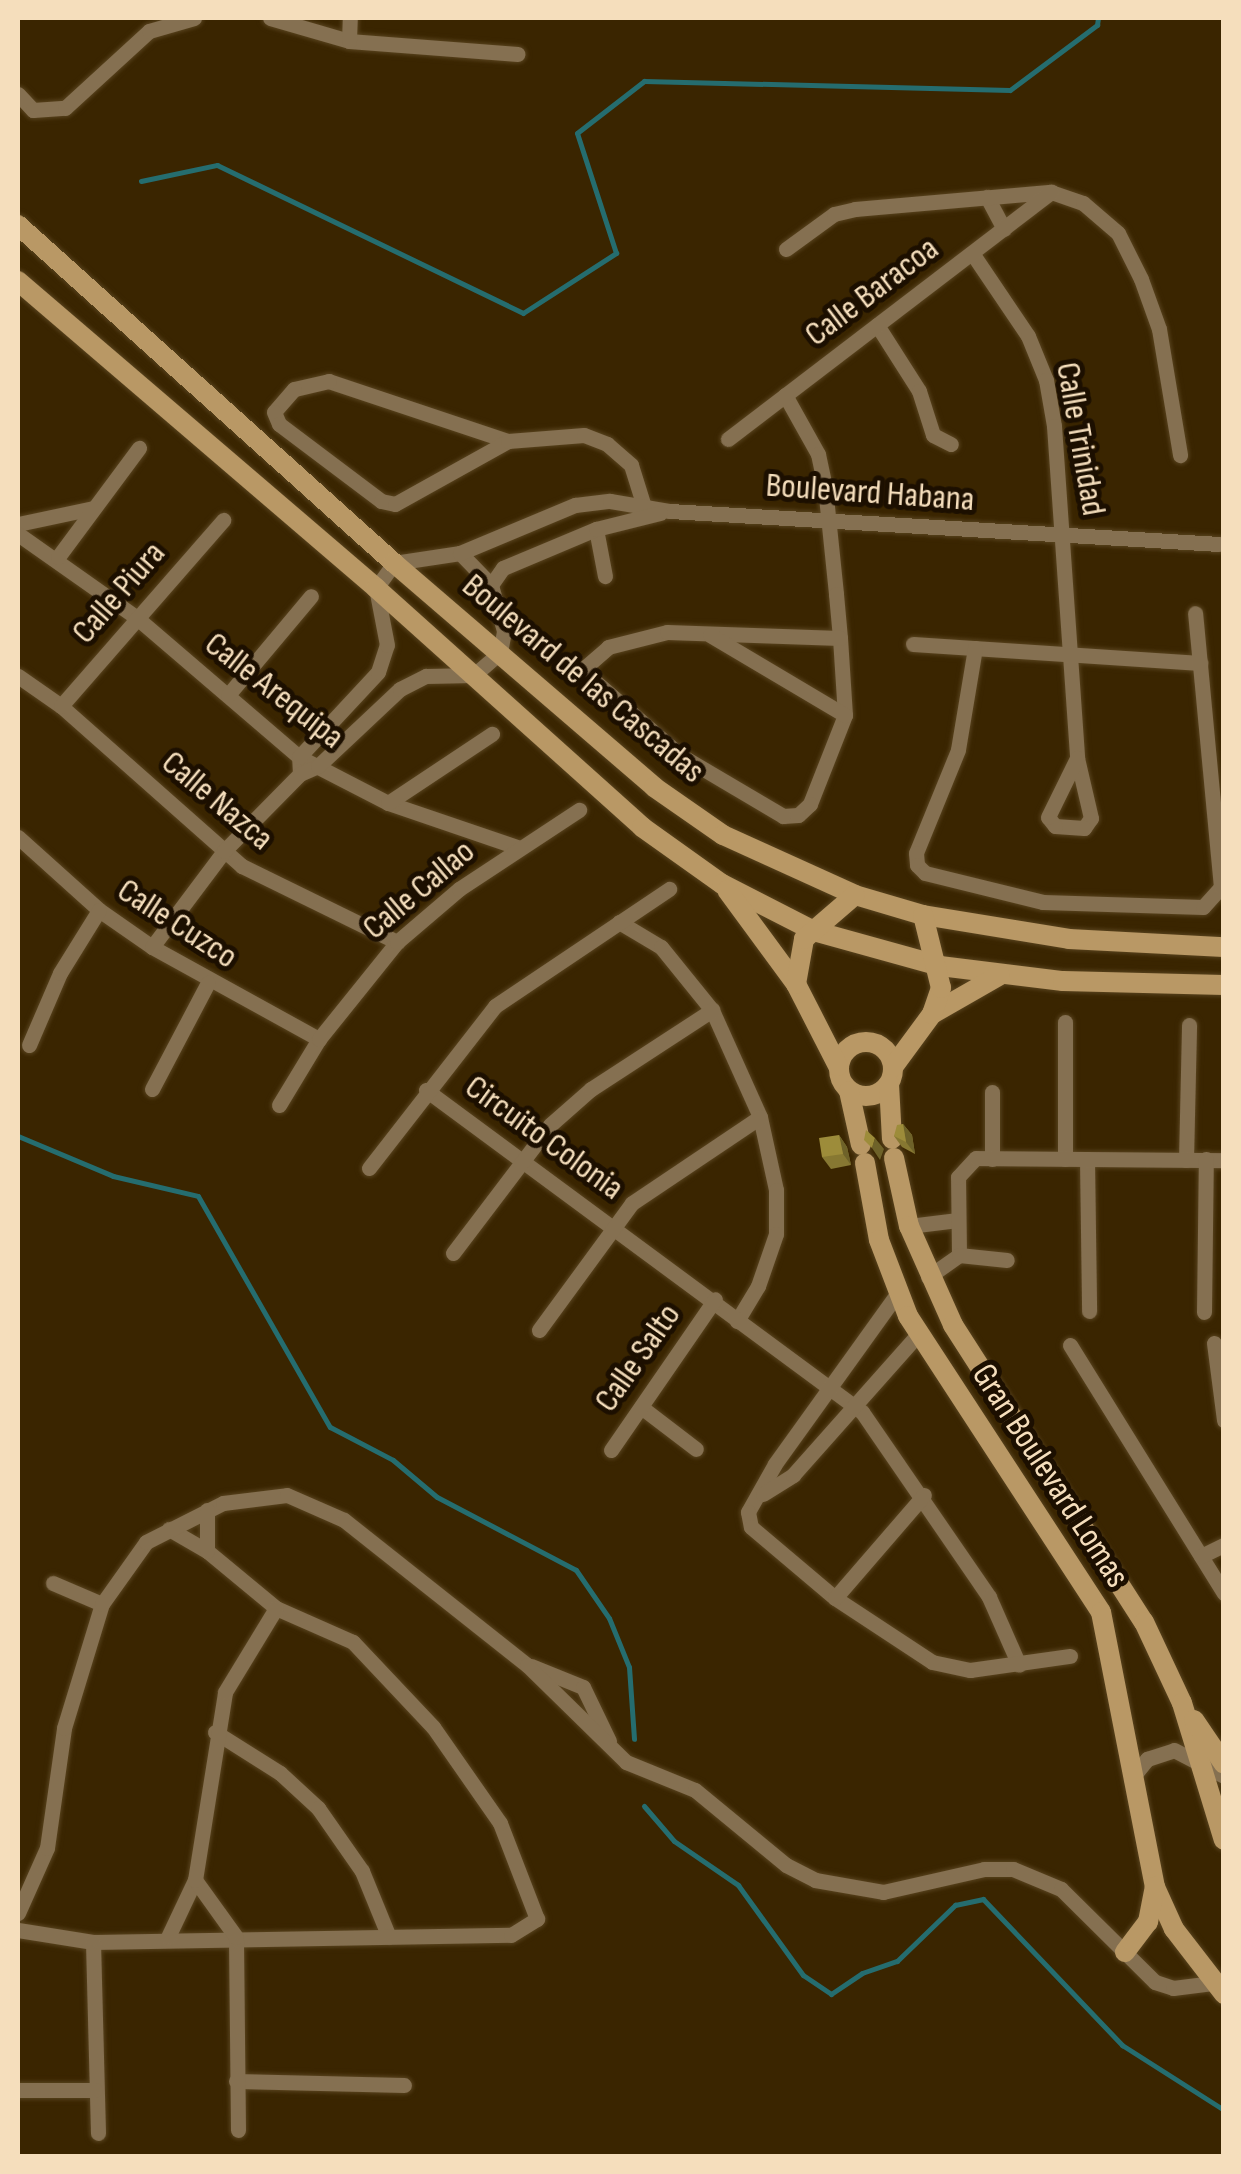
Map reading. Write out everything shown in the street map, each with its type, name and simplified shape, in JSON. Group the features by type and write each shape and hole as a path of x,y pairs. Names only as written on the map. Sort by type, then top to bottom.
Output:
{"main road":[{"name":"Boulevard de las Cascadas","path":"18,225 394,563 654,787 723,835 854,895 923,916 1069,939 1224,947"},
{"name":"Boulevard de las Cascadas","path":"18,282 376,588 642,827 722,884 814,931 940,966 1000,975 1224,985"},
{"path":"722,884 796,984 849,1091 866,1096 891,1076 932,1014 940,966 923,916"},
{"path":"796,984 804,939 854,895"},
{"path":"932,1014 1000,975"},
{"path":"838,1066 846,1050 862,1042 880,1045 891,1076"},
{"name":"Gran Boulevard Lomas","path":"891,1076 893,1148 907,1217 928,1277 983,1372 1144,1622 1182,1703 1224,1840"},
{"name":"Gran Boulevard Lomas","path":"849,1091 872,1213 897,1294 918,1334 1101,1612 1124,1713 1130,1781 1155,1887 1219,1986"},
{"path":"872,1213 907,1217"},
{"path":"956,1390 983,1372"},
{"path":"1182,1703 1224,1764"},
{"path":"1125,1952 1148,1922 1155,1887"}],"street":[{"path":"136,18 149,31"},
{"path":"18,94 33,110 65,108 149,31 194,18"},
{"path":"270,18 350,41 518,54"},
{"path":"350,18 350,41"},
{"path":"786,250 845,212 987,197 1052,192 1103,217 1142,279 1159,329 1180,455"},
{"name":"Calle Baracoa","path":"728,439 1052,192"},
{"path":"987,197 1004,229"},
{"name":"Calle Trinidad","path":"972,253 1005,296 1046,380 1066,536 1068,654 1077,758"},
{"path":"877,325 919,391 934,435 952,444"},
{"path":"508,441 329,381 294,389 274,412 294,435 381,501 395,504 508,441 559,433 607,444 631,465 646,512"},
{"path":"785,395 818,454 828,520 840,638 845,715 810,804 798,815 783,816 680,755 582,670 608,646 634,638 706,633 840,638"},
{"path":"58,557 139,448"},
{"name":"Boulevard Habana","path":"394,563 460,553 575,505 1219,544"},
{"path":"18,524 93,508"},
{"name":"Boulevard Habana","path":"491,585 503,568 529,554 646,512"},
{"name":"Calle Piura","path":"61,706 223,520"},
{"path":"596,529 605,576"},
{"name":"Calle Arequipa","path":"18,534 58,557 137,618 299,757 388,803 520,848"},
{"path":"152,947 224,851 300,774 318,766 400,690 426,676 474,676 500,652 504,631 491,585 460,553"},
{"path":"300,774 299,757 378,672 388,645 376,588 394,563"},
{"path":"228,695 311,596"},
{"path":"976,648 958,750 916,853 925,873 1044,902 1203,907 1216,900 1221,888 1195,613"},
{"path":"706,633 845,715"},
{"path":"913,644 1200,663"},
{"name":"Calle Nazca","path":"18,676 61,706 224,851 288,894 397,942"},
{"path":"388,803 492,734"},
{"name":"Calle Callao","path":"279,1104 319,1038 397,942 520,848 579,810"},
{"name":"Calle Cuzco","path":"18,837 99,910 152,947 208,983 319,1038"},
{"name":"Circuito Colonia","path":"670,889 520,985 426,1090 854,1405 924,1495 989,1597 1020,1666"},
{"path":"29,1045 60,973 99,910"},
{"path":"619,922 662,947 712,1010 760,1116 776,1190 776,1234 758,1286 737,1321"},
{"path":"152,1089 208,983"},
{"path":"452,1252 523,1159 591,1089 712,1010"},
{"path":"1064,1159 1065,1022"},
{"path":"1186,1160 1189,1025"},
{"path":"369,1168 426,1090"},
{"path":"992,1092 992,1158"},
{"path":"539,1330 613,1226 664,1176 760,1116"},
{"path":"959,1254 962,1166 992,1158 1224,1160"},
{"path":"1087,1159 1089,1310"},
{"path":"1204,1312 1206,1160"},
{"path":"907,1217 958,1220"},
{"path":"928,1277 959,1254 1007,1260"},
{"path":"763,1494 775,1464 897,1294"},
{"name":"Calle Salto","path":"611,1450 715,1299"},
{"path":"918,1334 793,1475 763,1494 748,1512 750,1527 835,1598 932,1662 970,1670 1070,1656"},
{"path":"1214,1343 1224,1420"},
{"path":"1070,1344 1224,1593"},
{"path":"641,1406 696,1449"},
{"path":"18,1914 47,1848 64,1728 102,1604 146,1542 168,1528 207,1510 255,1496 287,1495 318,1504 527,1665 642,1772 695,1790 759,1849 815,1880 883,1892 984,1869 1013,1870 1060,1889 1156,1982 1173,1988 1219,1986"},
{"path":"835,1598 924,1495"},
{"path":"207,1510 207,1552"},
{"path":"18,1930 93,1942 168,1937 511,1935 533,1927 536,1908 500,1823 395,1683 352,1642 276,1608 207,1552 168,1528"},
{"path":"1201,1556 1224,1545"},
{"path":"53,1582 102,1604"},
{"path":"168,1937 194,1880 216,1732 226,1692 276,1608"},
{"path":"527,1665 584,1687 611,1746"},
{"path":"216,1732 280,1773 318,1808 362,1871 389,1938"},
{"path":"1130,1781 1163,1751 1199,1758 1224,1776"},
{"path":"194,1880 236,1937 238,2130"},
{"path":"93,1942 98,2133"},
{"path":"236,2081 404,2085"},
{"path":"18,2090 95,2090"}],"building":[{"path":"903,1124 906,1142 894,1136 897,1125"},
{"path":"866,1130 875,1138 872,1148 864,1140"},
{"path":"839,1135 843,1154 822,1157 819,1138"}],"waterway":[{"path":"141,181 217,165 523,313 616,253 577,133 644,81 1010,90 1097,25 1098,18"},
{"path":"18,1136 113,1176 198,1196 330,1427 393,1460 437,1497 576,1570 609,1618 629,1667 634,1739"},
{"path":"644,1806 674,1841 738,1885 803,1975 831,1994 862,1973 897,1961 955,1905 983,1899 1122,2045 1224,2110"}]}
